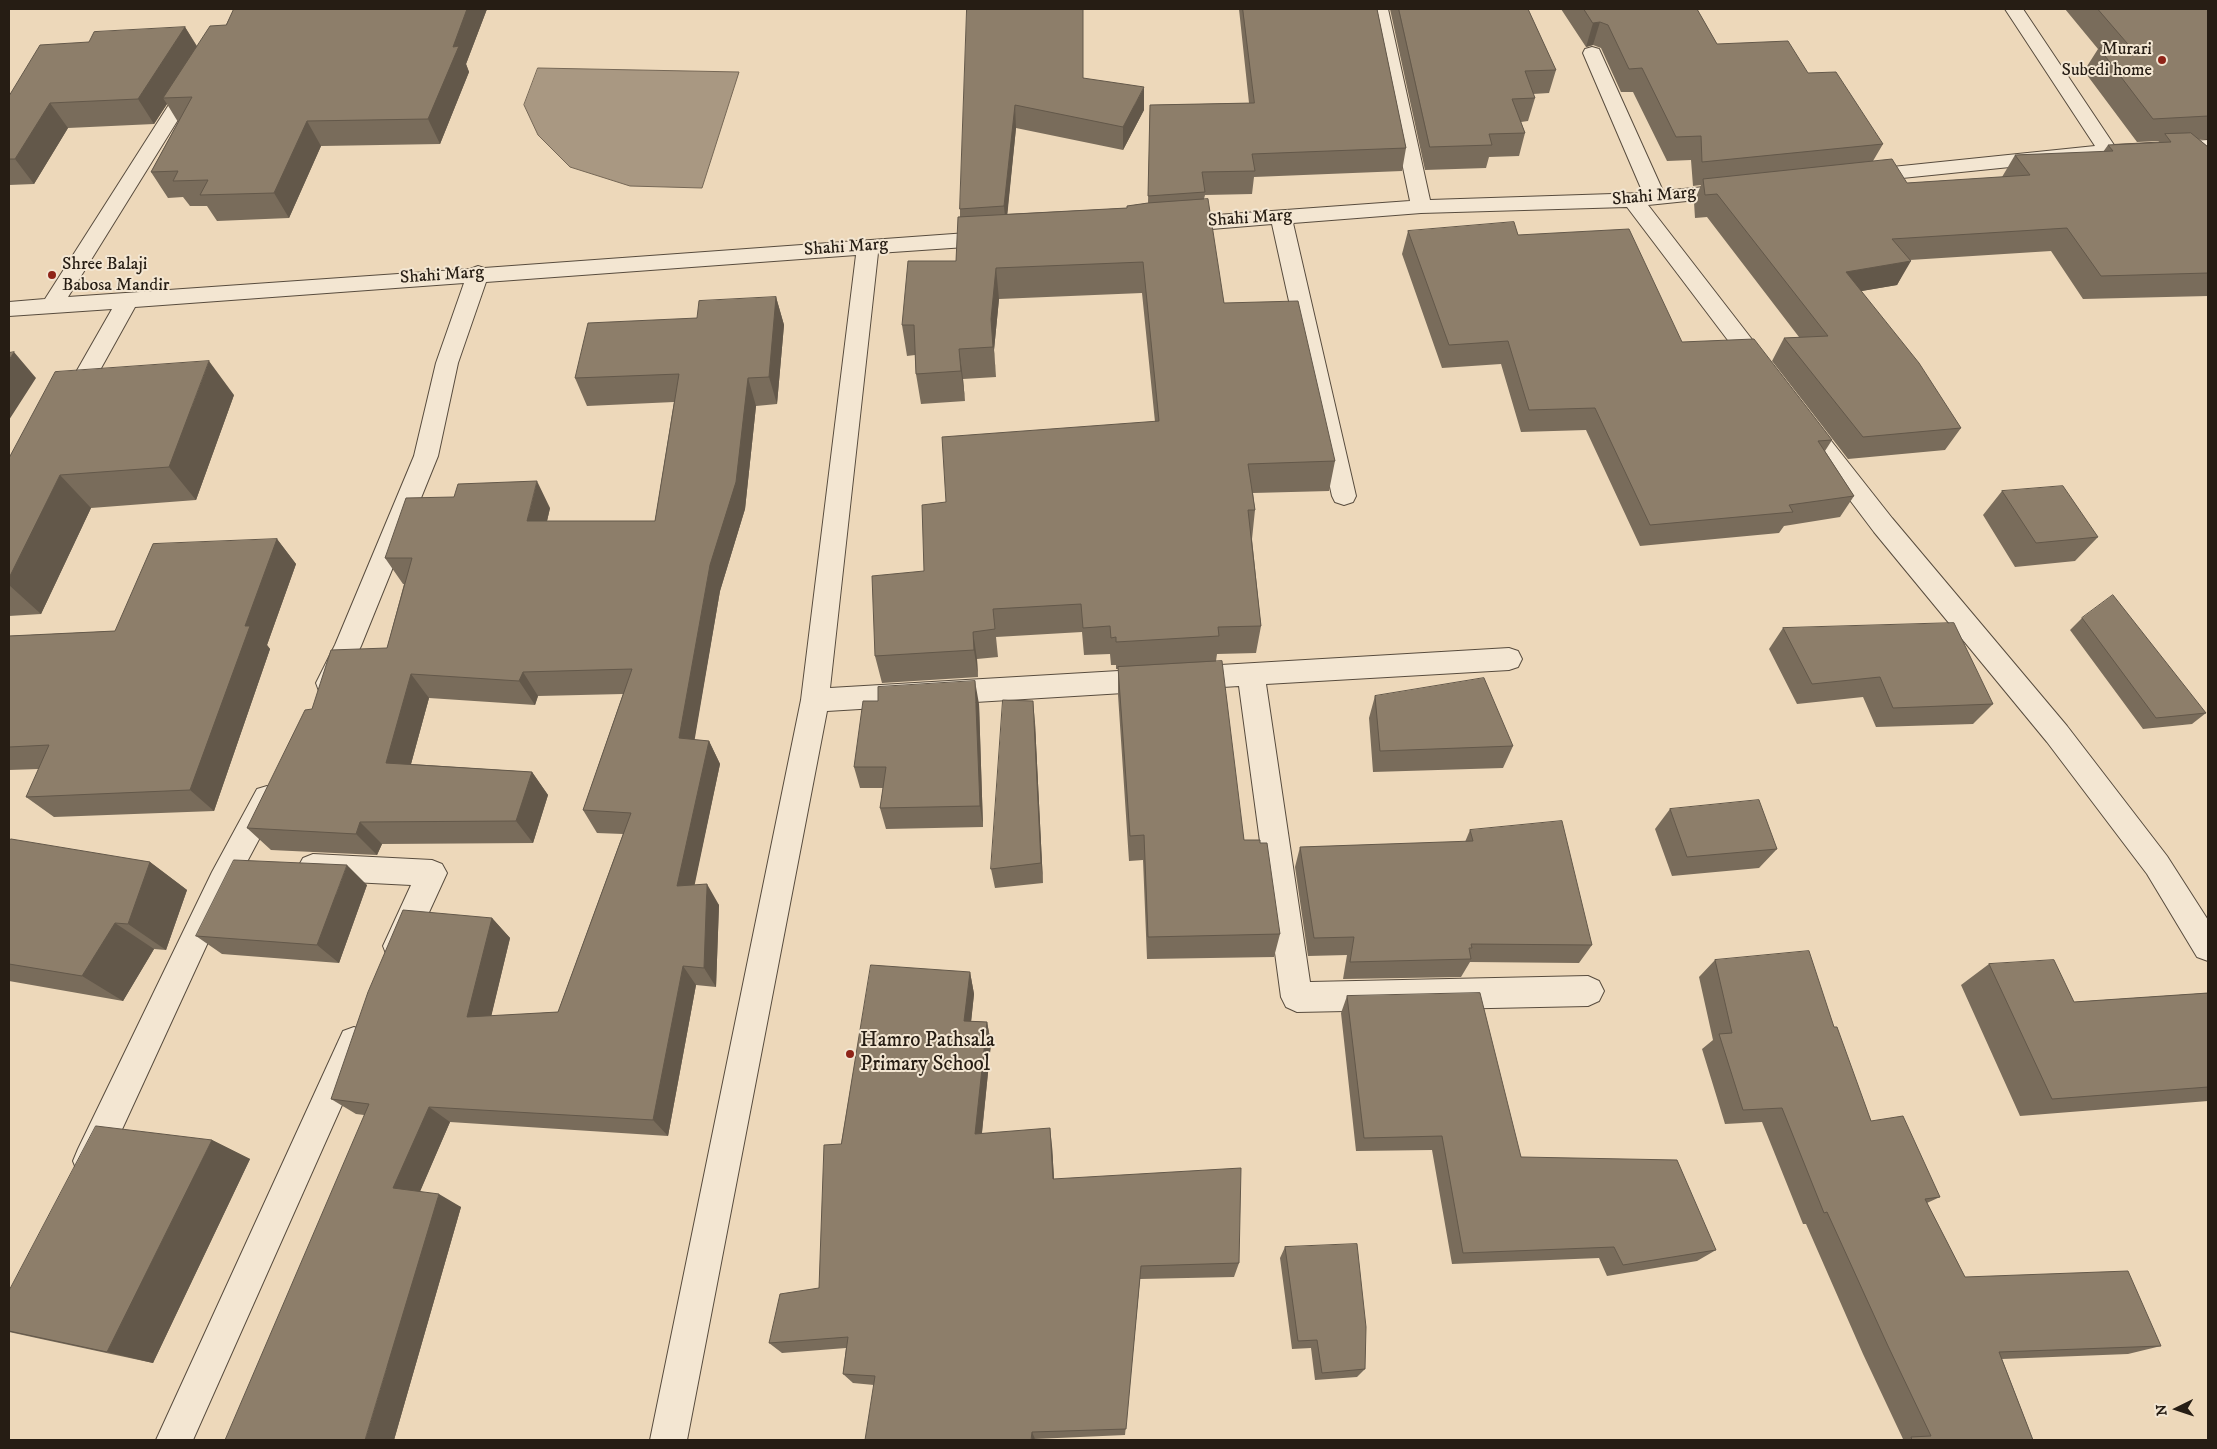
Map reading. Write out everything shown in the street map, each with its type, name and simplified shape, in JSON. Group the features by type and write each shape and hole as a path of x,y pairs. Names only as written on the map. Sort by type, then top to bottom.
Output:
{"street":[{"path":"1379,9 1421,208"},
{"path":"2014,9 2108,150"},
{"path":"1592,53 1644,199 1782,394 1883,525 2057,734 2157,865 2208,947"},
{"path":"52,306 203,67"},
{"path":"1842,178 2108,150 2208,146"},
{"path":"2178,147 2201,167"},
{"name":"Shahi Marg","path":"1153,226 1421,208 1644,199 1754,188"},
{"path":"1281,217 1344,496"},
{"name":"Shahi Marg","path":"9,309 1015,236"},
{"path":"668,1440 815,700 868,246"},
{"path":"318,703 348,646 426,456 446,363 478,274"},
{"path":"62,418 129,299"},
{"path":"815,700 1509,659"},
{"path":"1251,674 1297,997 1588,991"},
{"path":"77,1188 260,865 278,778"},
{"path":"260,865 432,873 386,972"},
{"path":"174,1440 366,1017"}],"shaded area":[{"path":"538,68 739,72 702,188 630,186 570,167 538,135 524,105"}],"building":[{"path":"234,9 467,9 453,47 459,46 428,119 307,121 274,193 200,195 208,180 173,181 178,171 151,172 192,97 163,98 210,26 226,25"},
{"path":"967,9 1083,9 1083,78 1144,87 1123,127 1015,105 1004,206 960,209"},
{"path":"1243,9 1377,9 1406,148 1252,154 1255,171 1202,172 1205,192 1148,196 1150,105 1254,103"},
{"path":"1399,9 1528,9 1556,70 1525,71 1535,98 1512,99 1525,133 1489,134 1492,145 1430,147"},
{"path":"1584,9 1697,9 1717,44 1788,41 1808,73 1836,72 1883,144 1702,162 1701,136 1676,137 1642,68 1629,69 1608,25 1600,22 1593,23"},
{"path":"2098,9 2208,9 2208,116 2153,119 2099,48 2130,47"},
{"path":"185,27 138,99 50,103 15,159 9,159 9,96 40,45 89,42 94,32"},
{"path":"2191,133 2208,147 2208,273 2101,276 2067,228 1892,239 1911,261 1846,272 1919,363 1961,428 1863,437 1784,338 1828,336 1717,194 1705,195 1703,179 1892,159 1907,183 2030,175 2015,155 2113,151 2108,145 2171,142 2165,134"},
{"path":"1208,199 1224,303 1298,301 1335,461 1248,464 1255,510 1248,510 1261,626 1218,627 1219,636 1116,642 1116,637 1111,638 1110,626 1083,628 1081,604 993,609 995,629 973,632 974,650 875,656 872,576 924,571 922,505 946,502 942,437 1159,421 1143,262 996,268 991,319 993,347 959,349 961,371 916,374 914,325 902,325 908,261 956,261 958,217 1127,208 1127,206 1148,203"},
{"path":"1514,222 1518,235 1629,229 1682,342 1754,339 1832,440 1818,441 1854,496 1789,505 1793,512 1650,525 1595,408 1529,410 1508,341 1449,345 1408,231"},
{"path":"776,297 769,377 748,378 736,482 710,565 679,738 709,741 677,886 707,884 704,968 683,966 653,1120 429,1107 393,1188 439,1194 365,1440 225,1440 369,1104 331,1099 368,992 403,910 492,918 467,1017 558,1012 631,813 583,810 632,669 523,672 519,681 411,674 386,763 532,772 516,821 360,822 356,834 247,828 305,710 312,709 331,650 387,648 412,558 385,558 406,498 454,497 458,484 537,481 527,521 655,521 679,374 575,378 588,323 697,318 699,301"},
{"path":"14,352 9,360 9,353"},
{"path":"209,361 169,467 60,475 9,578 9,458 55,372"},
{"path":"2063,486 2098,537 2036,543 2002,491"},
{"path":"277,539 245,626 250,626 190,790 26,797 49,745 9,747 9,636 115,631 153,544"},
{"path":"2113,595 2206,713 2156,718 2082,618"},
{"path":"1954,623 1993,704 1893,708 1880,677 1812,684 1783,628"},
{"path":"1222,661 1244,840 1260,840 1260,843 1267,843 1280,934 1148,937 1144,835 1130,836 1118,667"},
{"path":"1484,678 1513,746 1380,751 1375,696"},
{"path":"975,681 980,806 880,808 886,767 854,767 863,701 878,701 878,687"},
{"path":"1003,700 1033,701 1041,863 991,869"},
{"path":"1759,800 1777,849 1687,857 1670,809"},
{"path":"1562,821 1592,945 1471,944 1472,948 1469,948 1471,959 1350,962 1354,937 1314,938 1300,847 1473,841 1470,830"},
{"path":"11,839 150,862 128,924 115,923 82,976 9,964 9,842"},
{"path":"234,860 347,865 317,945 196,936"},
{"path":"1809,951 1834,1027 1837,1027 1871,1121 1903,1116 1940,1197 1925,1199 1965,1277 2128,1271 2161,1346 1999,1352 2033,1440 1912,1440 1911,1437 1931,1436 1827,1212 1824,1213 1782,1108 1743,1110 1719,1034 1732,1033 1715,960"},
{"path":"2054,960 2074,1002 2208,993 2208,1087 2052,1099 1989,964"},
{"path":"871,965 970,972 964,1021 987,1022 975,1134 1050,1128 1053,1179 1241,1168 1239,1263 1141,1266 1126,1429 1032,1432 1031,1440 865,1440 875,1376 843,1374 848,1337 769,1343 780,1294 819,1288 824,1145 841,1144"},
{"path":"1480,993 1521,1157 1677,1160 1716,1250 1623,1265 1614,1247 1463,1253 1442,1136 1364,1138 1347,996"},
{"path":"96,1126 212,1140 107,1352 9,1331 9,1291"},
{"path":"1357,1244 1366,1327 1365,1369 1322,1373 1317,1340 1298,1341 1285,1247"}],"place":[{"name":"Murari Subedi home","path":"2162,60"},
{"name":"Shree Balaji Babosa Mandir","path":"52,275"},
{"name":"Hamro Pathsala Primary School","path":"850,1054"}]}
